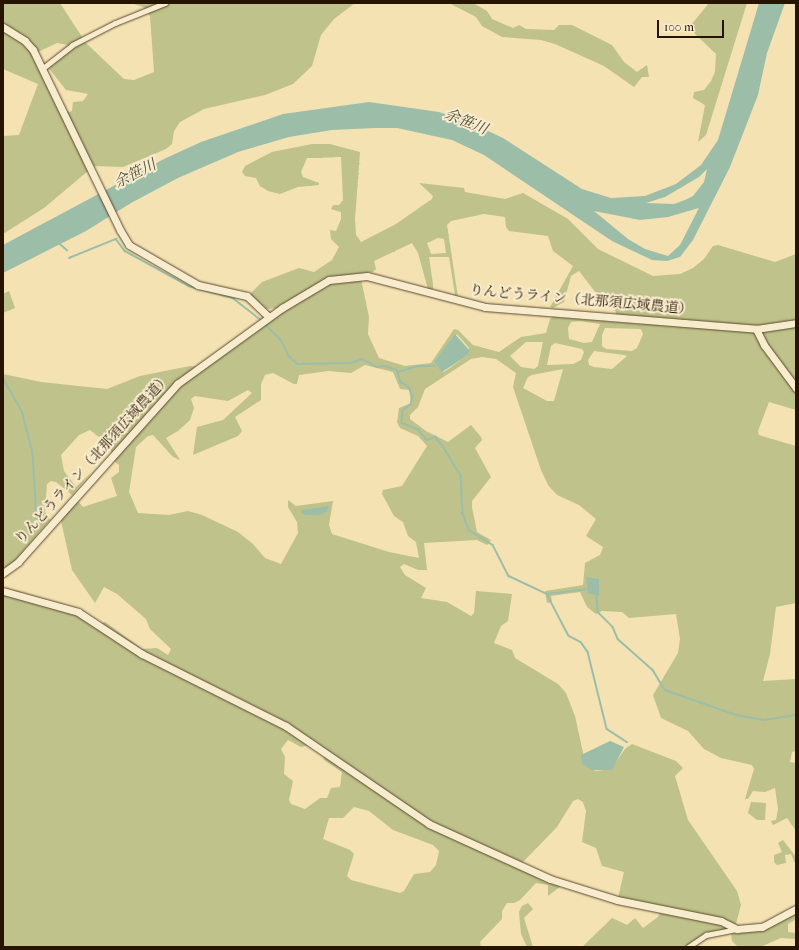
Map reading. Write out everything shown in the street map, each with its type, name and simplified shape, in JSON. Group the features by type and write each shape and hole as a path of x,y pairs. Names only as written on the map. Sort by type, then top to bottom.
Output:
{"street":[{"path":"43,68 72,46 115,23 165,3"},
{"path":"3,27 25,41 43,68 120,230 129,244 138,252 198,285 247,296 269,317"},
{"name":"りんどうライン（北那須広域農道）","path":"3,573 18,562 172,388 196,368 269,317 322,283 342,277 361,276 381,278 451,300 485,307 756,329 796,323"},
{"path":"756,329 764,345 796,388"},
{"path":"3,591 78,612 148,658 286,726 411,813 486,851 550,878 617,900 722,920 737,929"},
{"path":"688,947 706,935 737,929 762,927 796,908"}],"green space":[{"path":"3,3 60,3 86,43 124,79 134,80 154,72 150,16 143,7 131,3 355,3 334,19 321,35 312,66 293,84 265,95 204,109 180,122 174,131 172,144 166,149 123,167 94,166 80,143 88,171 44,208 3,234 3,136 19,135 38,84 3,69","holes":["57,43 68,45 47,66 66,90 88,94 83,101 73,102 72,111 69,112 59,105 34,54"]},
{"path":"449,3 473,3 487,11 492,19 513,28 519,25 526,29 554,30 559,25 572,25 612,45 624,62 637,72 647,65 649,77 642,77 634,87 604,66 555,44 541,40 502,37 482,26 476,17"},
{"path":"709,3 747,3 706,135 698,142 705,105 693,98 694,92 704,90 711,81 715,72 716,54 695,34 691,25"},
{"path":"312,144 330,144 360,152 355,219 356,235 361,242 396,224 432,199 433,196 419,183 464,188 465,192 505,199 523,193 568,219 598,249 653,276 680,274 693,268 704,259 713,246 718,245 775,262 796,254 796,410 769,402 758,431 759,435 796,446 796,603 776,607 770,654 763,681 796,679 796,751 792,752 790,762 796,763 796,831 787,818 773,825 771,821 776,820 778,809 775,788 765,792 753,791 748,799 745,799 754,769 752,765 721,758 704,749 688,731 661,718 653,695 678,653 680,639 676,614 629,618 622,612 602,611 596,614 587,607 580,592 551,596 552,602 547,603 545,591 583,585 585,563 600,555 603,547 586,536 596,519 579,505 557,495 548,485 541,470 513,387 516,373 496,359 482,357 471,359 425,389 418,407 410,415 410,419 426,431 448,442 471,425 481,437 482,440 475,448 491,477 472,501 472,507 477,532 491,540 487,545 477,540 424,543 427,570 418,570 404,564 400,567 405,575 426,588 421,598 447,602 471,616 474,613 476,591 512,594 508,621 501,626 494,643 512,650 515,658 558,684 566,693 575,716 586,766 596,771 611,769 625,749 632,744 676,761 683,768 675,776 688,820 737,891 741,905 736,924 727,930 706,933 686,947 582,947 612,918 627,925 635,918 643,928 658,917 661,911 618,898 624,872 602,866 596,848 582,842 586,811 583,802 578,799 573,801 557,827 523,862 520,868 561,886 548,896 548,885 536,883 520,900 514,903 507,903 502,911 502,919 480,942 481,947 3,947 3,594 14,590 65,605 99,624 105,622 142,649 157,648 168,655 171,649 150,629 146,619 117,594 104,587 95,603 72,570 61,521 77,500 83,507 117,496 111,478 119,472 119,465 114,461 109,445 90,430 79,435 61,455 64,471 76,487 91,473 72,495 56,482 51,481 47,484 45,512 50,520 12,564 3,569 3,374 41,382 107,389 140,376 190,366 199,367 277,308 267,309 250,294 262,282 299,268 314,272 332,260 339,247 331,239 330,230 336,231 341,219 341,212 331,209 333,205 339,205 343,200 341,157 307,158 301,172 303,177 319,183 319,185 298,187 280,194 268,191 260,186 256,178 245,176 242,172 245,166 272,152","holes":["484,214 505,217 506,227 509,231 548,236 553,251 573,266 550,307 553,308 564,302 571,276 579,271 596,293 614,303 616,314 637,318 643,324 553,317 550,319 546,333 521,337 499,352 473,345 458,330 454,329 431,363 405,366 379,358 368,334 369,317 360,274 373,272 376,269 374,261 412,243 418,253 428,289 433,289 429,257 449,257 455,295 458,297 447,225 451,221","438,238 444,239 446,253 431,254 427,243","579,321 600,324 592,342 584,343 569,339 568,328 571,322","605,328 641,329 643,334 637,348 632,351 606,349 602,346 602,335","457,334 469,348 465,357 444,372 434,362","526,342 543,342 538,366 534,369 521,367 510,356","555,343 582,349 584,352 581,360 573,364 547,365 551,346","594,351 627,356 612,369 589,365 588,360","365,365 393,372 400,389 409,390 411,403 399,408 397,422 400,428 418,436 427,446 402,486 383,490 382,494 394,516 403,522 408,536 416,542 419,558 389,552 332,534 329,525 333,501 296,506 288,500 288,507 297,522 298,533 281,564 265,558 253,544 238,532 202,515 188,511 169,515 138,513 129,492 136,447 148,436 153,435 173,457 180,460 166,438 178,431 190,420 194,408 191,399 195,396 228,401 248,390 252,393 223,420 197,427 193,455 238,436 242,431 235,417 261,400 261,384 265,375 273,373 294,384 297,384 299,375 328,371 351,373","563,369 554,401 547,401 523,388 528,377 532,375","288,740 301,747 310,745 323,753 324,760 342,772 340,787 331,788 327,798 320,798 305,809 291,804 289,800 293,781 284,774 285,757 281,749","354,807 369,811 393,830 433,845 439,851 436,865 430,872 414,874 404,891 400,893 351,880 347,876 354,854 350,850 323,839 329,818 343,818"]},
{"path":"9,291 15,308 3,313 3,294"},
{"path":"751,802 766,803 765,820 757,820 748,813"},
{"path":"783,840 796,857 796,866 791,854 785,855 786,863 777,865 774,862 774,855 782,852 778,843"},
{"path":"528,903 533,909 524,918 533,947 527,947 521,934 519,912 522,906"},
{"path":"796,911 795,920 788,924 788,932 796,933 796,939 781,938 760,947 738,947 732,941 731,933 764,928"}],"water":[{"name":"余笹川","path":"759,3 785,3 767,53 758,95 730,167 693,240 680,257 667,261 652,260 612,241 484,155 452,140 397,128 376,128 332,130 289,137 238,152 178,178 131,203 86,231 3,273 3,245 164,159 201,142 283,114 369,102 439,112 471,123 503,138 582,189 611,198 645,196 676,184 701,165 718,140","holes":["707,169 704,182 693,196 674,204 646,203 665,197 699,177","699,208 680,245 668,256 645,249 628,239 594,211 640,220 668,217"]},
{"path":"455,334 470,351 465,357 442,372 434,362"},
{"path":"329,506 327,512 319,515 305,515 301,512 301,510"},
{"path":"586,577 599,579 599,596 588,593"},
{"path":"610,741 624,747 612,770 592,770 582,764 581,755"}],"waterway":[{"path":"69,258 116,239 125,251 189,286 233,298 261,320"},
{"path":"59,243 67,250"},
{"path":"265,324 281,340 289,356 298,364 351,363 362,359 377,367 385,366 397,370 401,382 409,387 413,396 411,405 403,410 402,423 418,429 427,440 435,437 443,446 461,476 463,513 469,530 493,545 509,576 547,594 569,636 581,642 588,652 607,729 627,742"},
{"path":"398,372 418,366 435,366"},
{"path":"3,378 22,411 33,453 37,520"},
{"path":"547,594 586,589"},
{"path":"597,597 598,612 613,627 618,639 653,670 665,690 736,715 765,720 796,715"}]}
